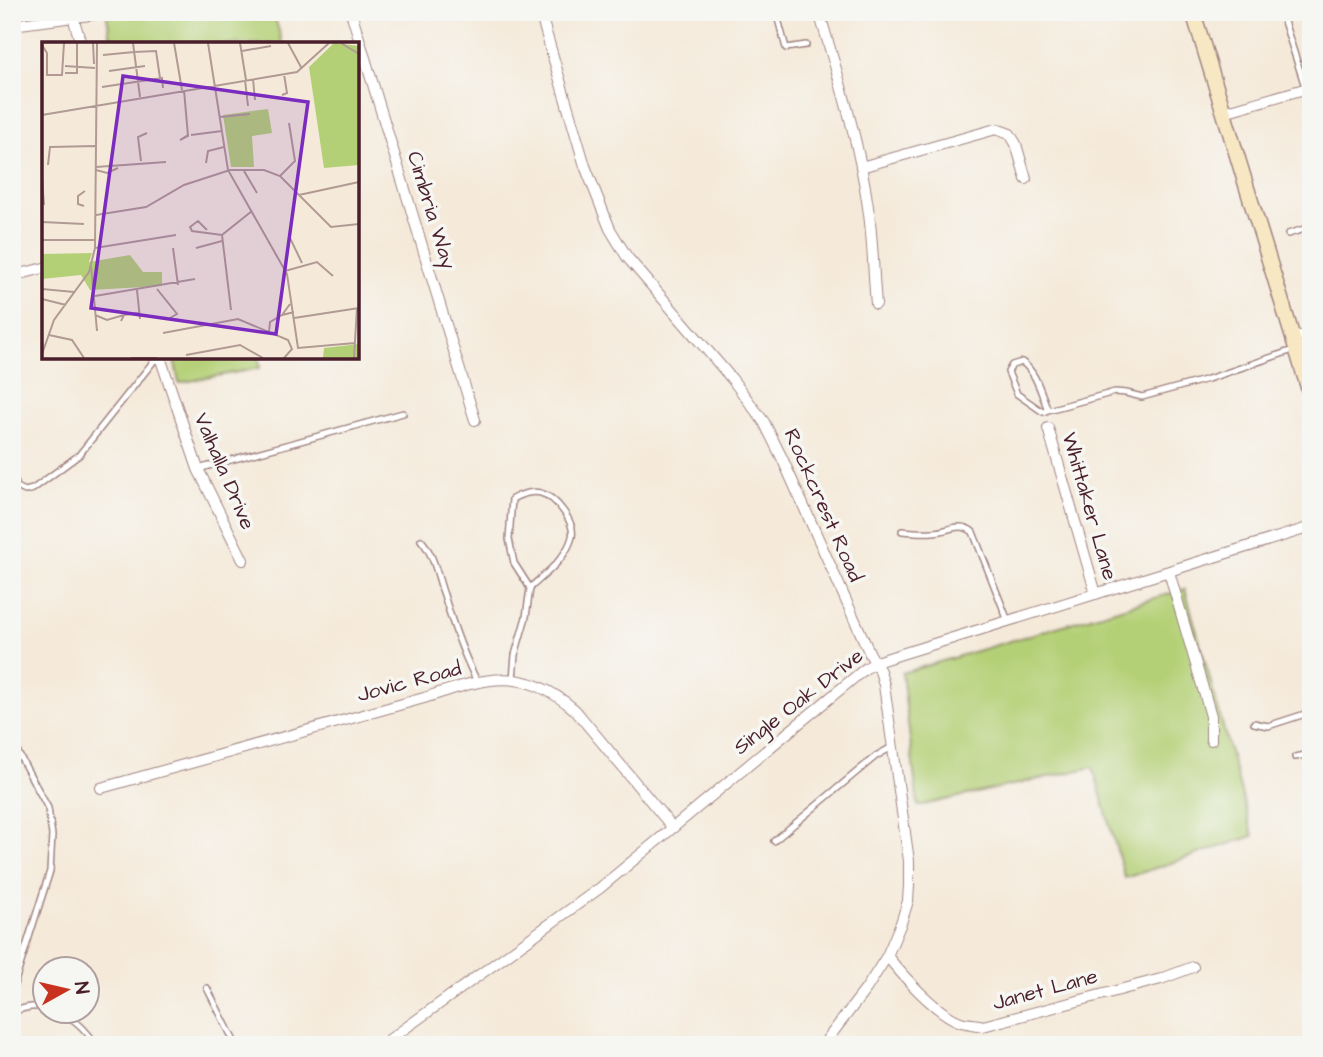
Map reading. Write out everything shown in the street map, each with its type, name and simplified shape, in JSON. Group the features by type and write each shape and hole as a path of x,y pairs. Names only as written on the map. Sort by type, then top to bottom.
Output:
{"street":[{"path":"12,25 113,12"},
{"name":"Cimbria Way","path":"351,12 475,420"},
{"name":"Rockcrest Road","path":"540,12 585,166 610,229 627,257 732,379 764,422 883,679 909,861 908,901 887,956 866,989 823,1045"},
{"path":"820,12 861,167 868,209 876,304"},
{"path":"1193,12 1311,397"},
{"path":"73,17 80,42"},
{"path":"1224,112 1308,88"},
{"path":"861,167 996,129 1010,134 1016,144 1026,179"},
{"path":"12,276 42,268"},
{"path":"1294,344 1311,333"},
{"name":"Valhalla Drive","path":"159,359 198,469 243,560"},
{"name":"Whittaker Lane","path":"1048,428 1096,594"},
{"name":"Single Oak Drive","path":"382,1045 578,905 866,668 1311,527"},
{"path":"1168,572 1211,716 1211,740"},
{"name":"Jovic Road","path":"101,788 478,682 513,679 546,690 560,697 575,710 673,828"},
{"name":"Janet Lane","path":"887,956 907,981 947,1015 961,1022 983,1026 1161,979 1193,967"}],"lane":[{"path":"776,12 786,48 806,45"},
{"path":"1280,12 1308,88 1311,105"},
{"path":"1288,234 1311,227"},
{"path":"1048,410 1028,367 1022,362 1012,365 1008,372 1017,394 1042,412 1115,392 1142,397 1208,379 1294,344"},
{"path":"12,472 17,487 25,491 33,489 79,455 156,359"},
{"path":"198,469 403,412"},
{"path":"513,679 515,655 526,617 530,588 561,559 573,533 569,520 559,505 548,494 534,491 512,499 509,539 514,563 530,588"},
{"path":"902,531 936,533 959,526 973,531 1008,621"},
{"path":"421,540 432,556 460,644 478,682"},
{"path":"1254,723 1268,726 1311,712"},
{"path":"12,742 48,808 52,835 50,871 12,991"},
{"path":"774,841 876,756 894,746"},
{"path":"1295,757 1311,754"},
{"path":"207,988 236,1045"},
{"path":"12,1012 32,1007"},
{"path":"82,1026 97,1045"}],"green space":[{"path":"106,12 273,12 282,42 112,42"},
{"path":"174,359 258,359 260,368 179,383"},
{"path":"1185,589 1253,836 1125,878 1093,767 918,806 902,673"}]}
